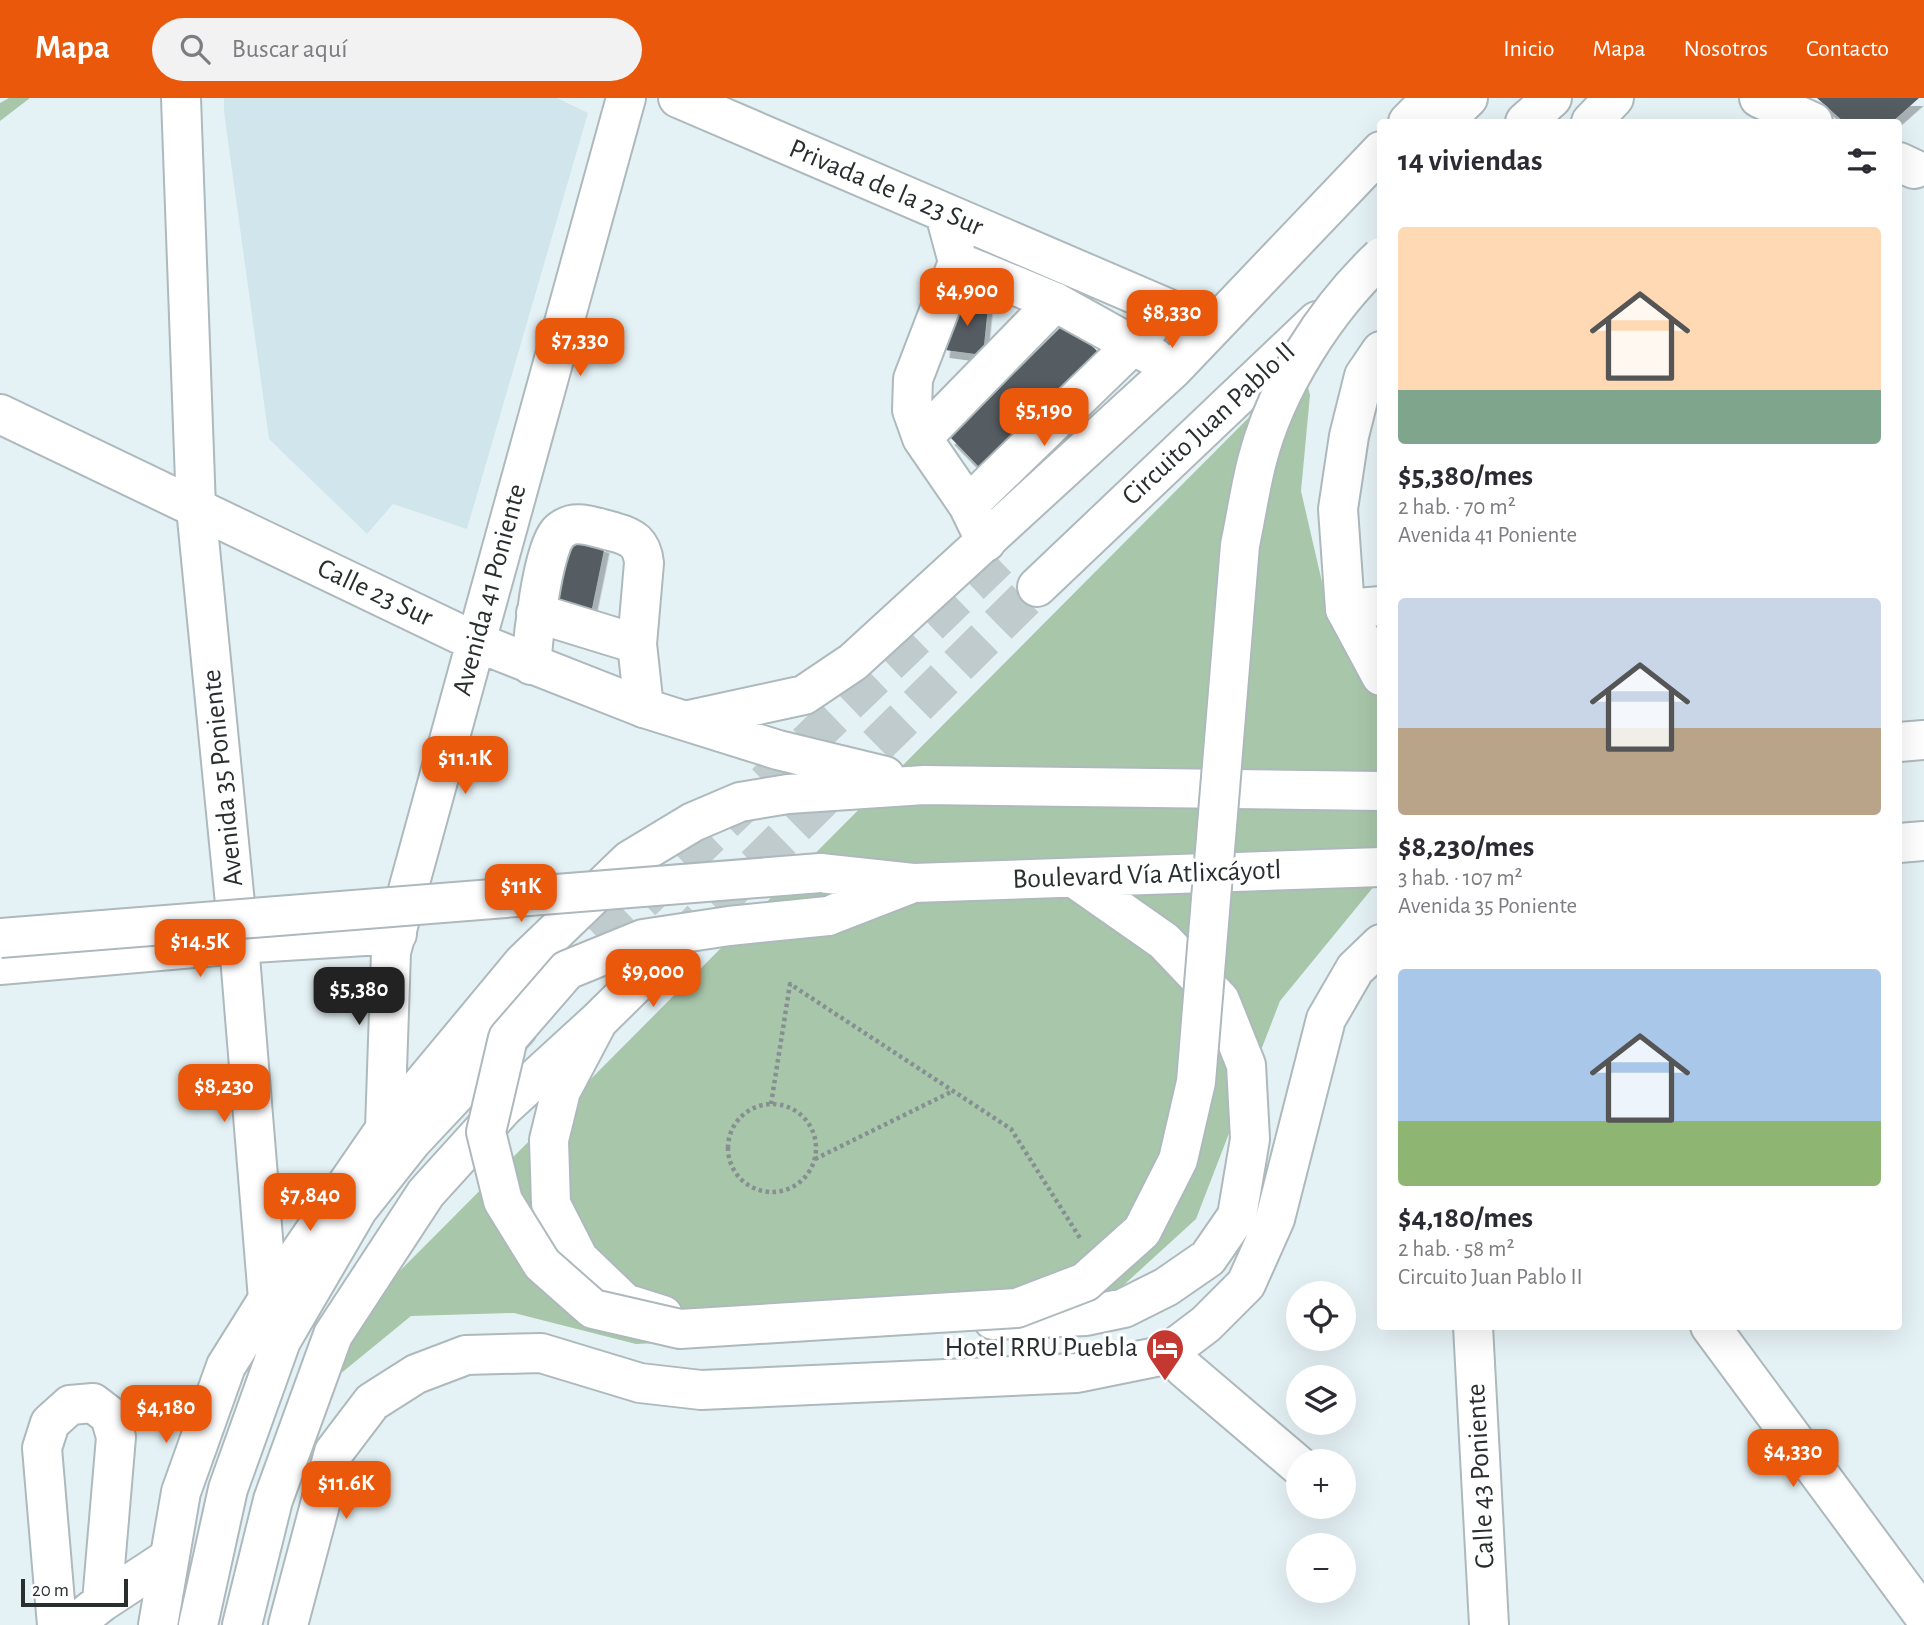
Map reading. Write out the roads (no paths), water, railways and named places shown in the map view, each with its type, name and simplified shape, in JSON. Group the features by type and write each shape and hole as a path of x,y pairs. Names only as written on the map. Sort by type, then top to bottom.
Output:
{"main road":[{"name":"Avenida 35 Poniente","path":"181,98 196,508 237,926 268,1299"},
{"name":"Avenida 41 Poniente","path":"385,1129 391,953 626,98"},
{"name":"Privada de la 23 Sur","path":"678,98 1167,307 1210,329"},
{"path":"1527,119 1550,98"},
{"path":"1594,119 1614,98"},
{"path":"1759,98 1805,119"},
{"path":"688,721 804,695 853,662 994,548 1174,369 1377,155"},
{"name":"Circuito Juan Pablo II","path":"994,548 1282,286 1377,190"},
{"path":"945,214 958,262 913,379 912,410 922,438 994,548"},
{"path":"958,262 1055,302 1174,369"},
{"path":"914,883 828,916 729,926 643,939 567,970 508,1038 486,1132 503,1201 542,1264 593,1309 680,1329 1017,1308 1085,1282 1142,1231 1178,1160 1196,1082 1240,545 1257,460 1284,387 1326,320 1377,263"},
{"name":"Circuito Juan Pablo II","path":"1037,587 1377,263"},
{"path":"922,438 1055,302"},
{"path":"968,505 1133,345 1167,307"},
{"path":"1375,370 1349,436 1338,509 1377,661"},
{"name":"Calle 23 Sur","path":"0,414 476,642 531,665 645,708 778,750 924,785"},
{"path":"531,665 536,613 552,544 558,532 570,525 584,525 625,535 636,540 643,550 637,645 645,708"},
{"path":"536,613 637,645"},
{"path":"1902,742 1924,740"},
{"path":"158,1625 181,1492 226,1366 268,1299 385,1129 523,963 629,860 693,822 740,802 788,794 924,785 1377,791"},
{"path":"1902,843 1924,842"},
{"name":"Boulevard Vía Atlixcáyotl","path":"914,883 1377,867"},
{"path":"0,938 820,873 914,883"},
{"path":"598,1021 561,1091 549,1140 551,1204 579,1259 625,1303 717,1332 1086,1316 1124,1308 1166,1287 1208,1258 1237,1216 1250,1139 1246,1065 1220,1000 1164,941 1074,878"},
{"path":"0,965 237,926 408,893"},
{"path":"0,921 237,926 397,934"},
{"path":"198,1625 228,1489 281,1341 358,1209 412,1141 601,941"},
{"path":"288,1625 334,1452 372,1402 416,1374 466,1355 541,1353 640,1383 701,1390 1077,1373 1169,1352 1206,1324 1246,1284 1275,1219 1326,1019 1355,970 1377,948"},
{"path":"242,1625 272,1500 333,1335 426,1193 504,1107 665,955"},
{"name":"Calle 43 Poniente","path":"1473,1330 1489,1625"},
{"path":"1713,1330 1924,1616"},
{"path":"1169,1352 1184,1368 1286,1455"},
{"path":"57,1625 42,1448 50,1423 70,1405 93,1404 110,1416 116,1437 89,1614"},
{"path":"89,1614 169,1559"}],"tunnel":[{"path":"601,941 1003,554"},
{"path":"674,946 1037,587"}],"place":[{"name":"Hotel RRU Puebla","path":"1165,1382"}]}
